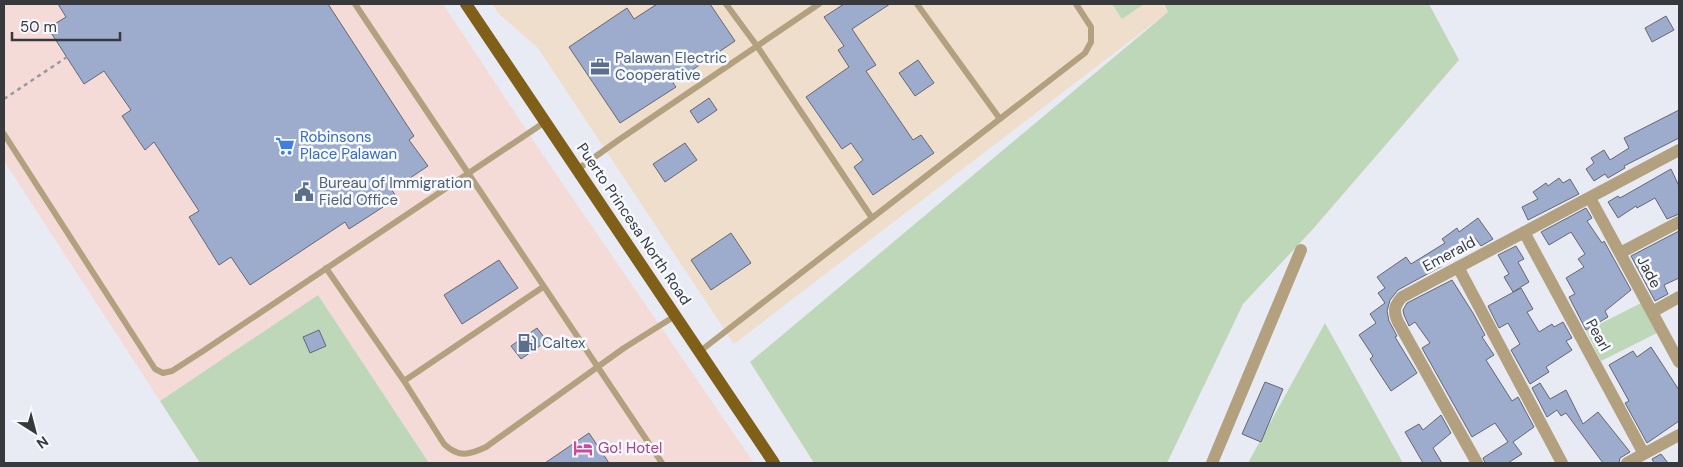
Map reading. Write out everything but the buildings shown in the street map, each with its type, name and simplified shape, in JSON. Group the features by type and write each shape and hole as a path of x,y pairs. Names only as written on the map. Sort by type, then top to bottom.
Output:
{"main road":[{"name":"Puerto Princesa North Road","path":"466,4 774,463"}],"street":[{"name":"Emerald","path":"1477,463 1394,314 1395,306 1402,297 1679,150"},
{"name":"Jade","path":"1590,198 1679,362"},
{"path":"1620,253 1679,222"},
{"name":"Pearl","path":"1524,232 1644,454"},
{"path":"1212,463 1301,250"},
{"path":"1458,268 1562,463"},
{"path":"1652,312 1679,298"},
{"path":"1627,463 1679,435"}],"lane":[{"path":"355,4 662,463"},
{"path":"726,4 757,46 872,218"},
{"path":"578,169 819,4"},
{"path":"917,4 1000,119"},
{"path":"699,352 1085,53 1091,42 1091,27 1076,4"},
{"path":"4,134 155,369 163,373 172,371 203,352 546,122"},
{"path":"326,268 404,381 444,444 452,452 462,454 473,453 486,447 596,367 676,316"},
{"path":"404,381 543,287"}],"path":[{"path":"4,99 67,57"}],"shaded area":[{"path":"4,4 443,4 537,146 754,463 429,463 318,295 160,401 4,161"},
{"path":"492,4 1162,4 1168,12 734,344 538,48 499,14"}],"green space":[{"path":"1112,4 1144,4 1122,19"},
{"path":"1164,4 1429,4 1459,60 1313,229 1243,304 1167,463 814,463 750,362 1168,12"},
{"path":"318,295 429,463 200,463 160,401"},
{"path":"1643,302 1659,332 1601,361 1586,331"},
{"path":"1325,323 1403,463 1248,463"}],"place":[{"name":"Palawan Electric Cooperative","path":"600,67"},
{"name":"Robinsons Place Palawan","path":"285,146"},
{"name":"Bureau of Immigration Field Office","path":"304,192"},
{"name":"Caltex","path":"527,343"},
{"name":"Go! Hotel","path":"583,448"}]}
